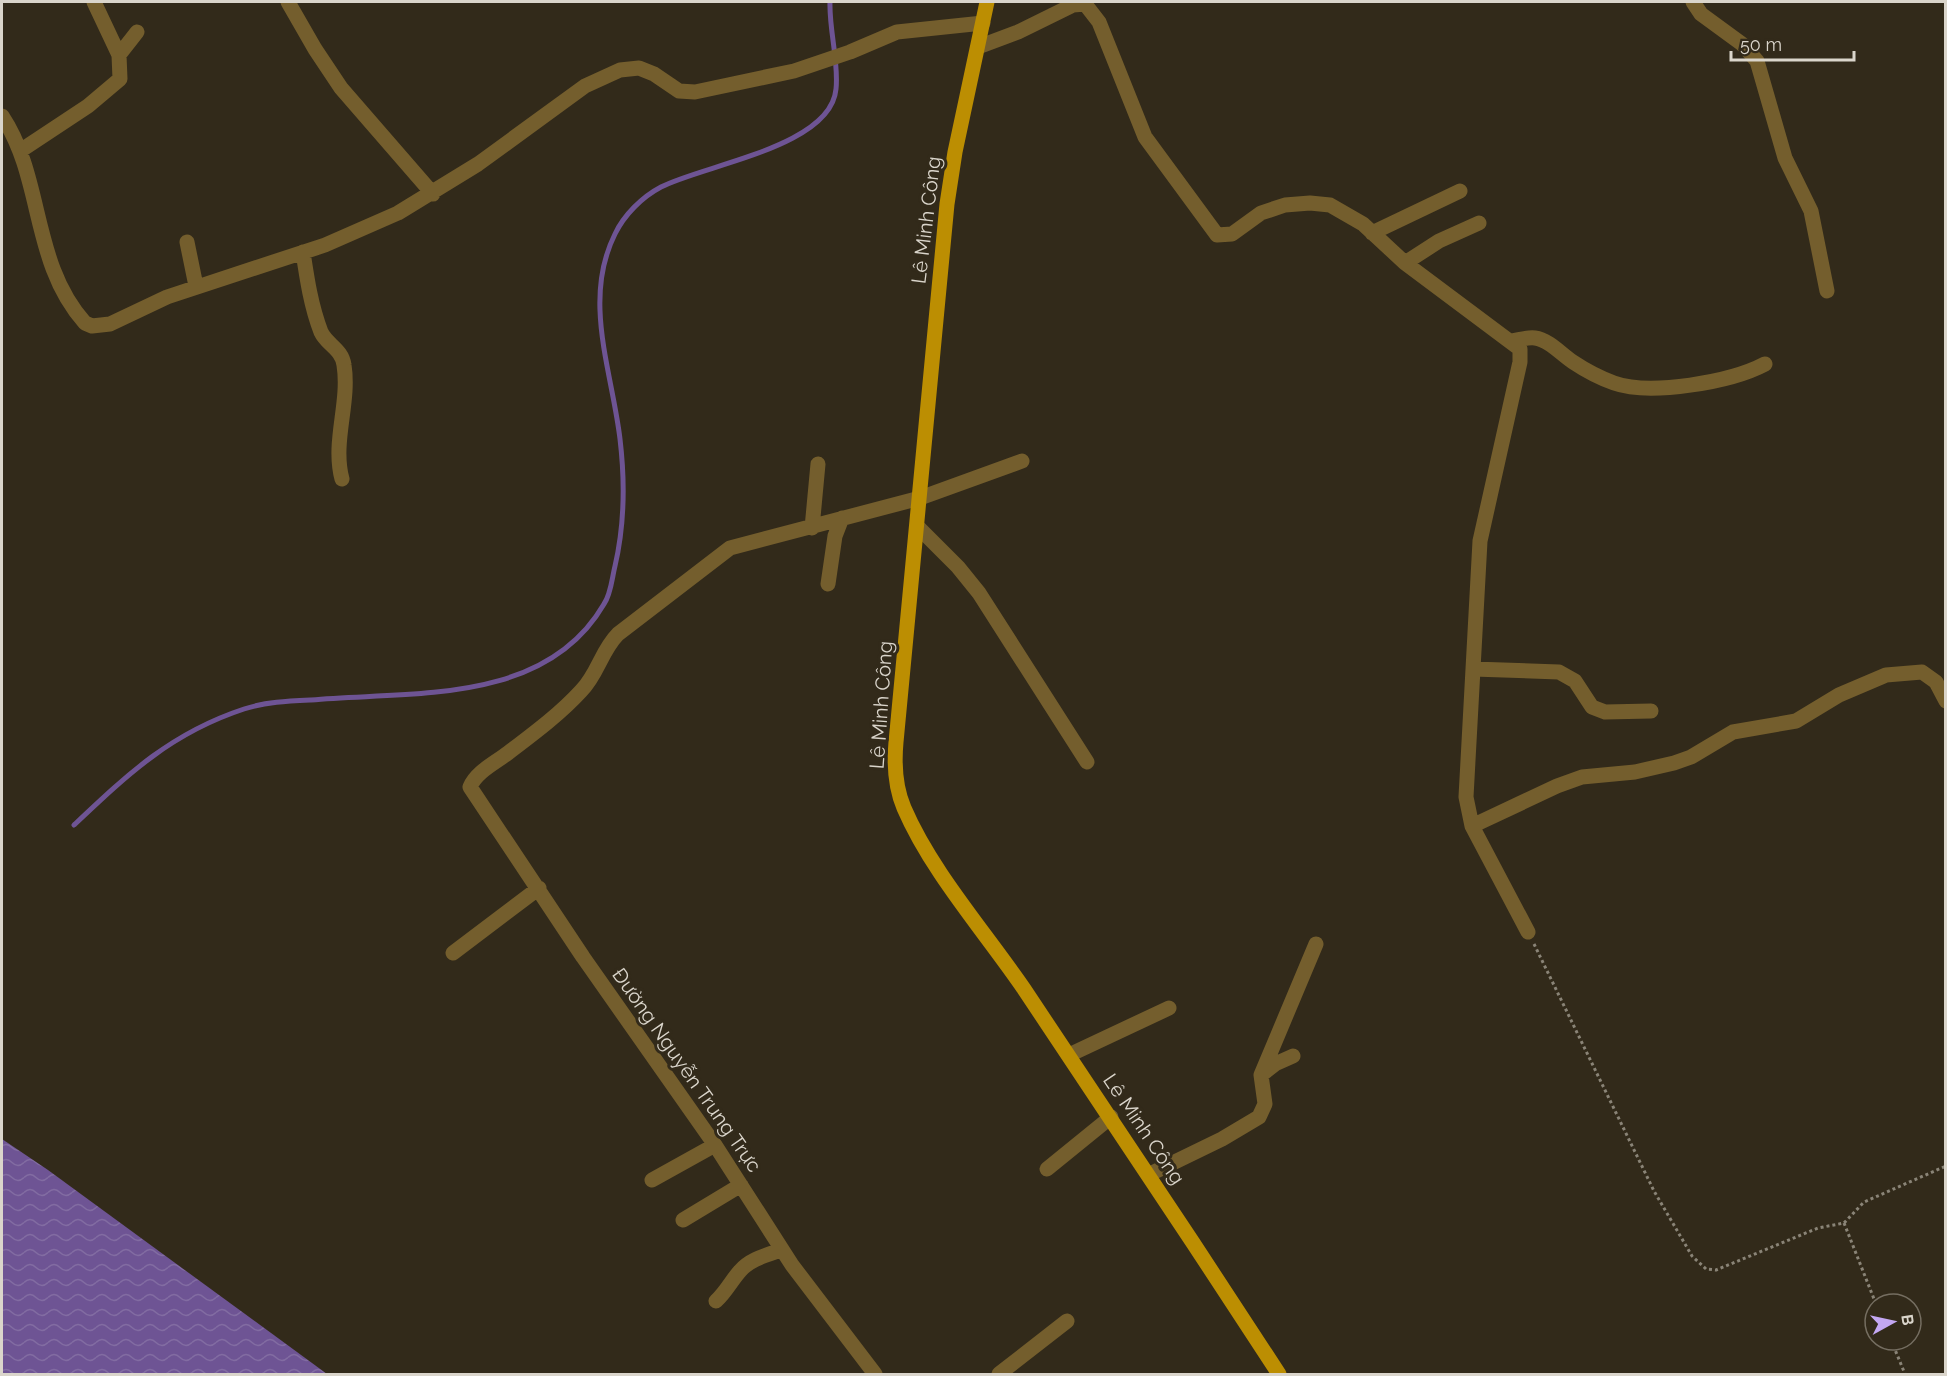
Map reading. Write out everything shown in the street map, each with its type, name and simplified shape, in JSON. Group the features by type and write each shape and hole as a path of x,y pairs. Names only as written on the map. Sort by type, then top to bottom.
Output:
{"main road":[{"name":"Lê Minh Công","path":"987,2 955,152 947,204 894,760 899,794 910,821 937,864 1150,1174 1279,1374"}],"street":[{"path":"20,152 106,93 120,79 119,55 94,2"},
{"path":"288,2 341,88 433,194"},
{"path":"1693,2 1701,14 1742,44 1757,62 1785,158 1811,211 1827,291"},
{"path":"978,47 1018,32 1073,5 1085,4 1099,22 1145,137 1217,235 1232,234 1269,210 1310,203 1330,206 1356,220 1405,263 1520,349 1520,362 1480,542 1466,797 1472,826 1528,932"},
{"path":"2,116 20,152 52,267 66,298 85,323 92,326 110,324 196,286 303,252 370,226 433,194 585,86 620,70 639,68 654,74 678,91 695,92 778,75 850,52 897,32 983,23"},
{"path":"119,55 137,32"},
{"path":"1372,233 1460,191"},
{"path":"1405,263 1439,240 1479,224"},
{"path":"187,242 196,286"},
{"path":"303,252 310,295 322,335 339,351 344,362 346,385 338,462 342,478"},
{"path":"1512,341 1530,338 1545,341 1587,370 1614,383 1635,388 1716,381 1749,373 1765,364"},
{"path":"818,464 812,528 920,498 1022,461"},
{"path":"828,584 836,536 842,518"},
{"path":"918,527 958,567 979,593 1087,762"},
{"name":"Đường Nguyễn Trung Trực","path":"812,528 741,543 717,556 618,634 605,648 592,677 582,691 477,776 470,787 651,1055 715,1145 781,1250 874,1374"},
{"path":"1473,669 1559,672 1575,681 1592,707 1605,712 1651,711"},
{"path":"1472,826 1557,786 1582,777 1635,772 1674,764 1691,757 1733,732 1796,721 1830,699 1886,675 1922,672 1936,682 1946,701"},
{"path":"453,953 539,888"},
{"path":"1150,1174 1222,1139 1259,1117 1265,1104 1261,1076 1316,944"},
{"path":"1069,1055 1169,1008"},
{"path":"1261,1076 1275,1064 1293,1056"},
{"path":"1047,1169 1111,1118"},
{"path":"652,1180 715,1145"},
{"path":"683,1220 741,1185"},
{"path":"716,1301 740,1271 756,1258 781,1250"},
{"path":"999,1374 1067,1321"}],"path":[{"path":"1528,932 1654,1191 1696,1261 1706,1269 1716,1270 1818,1228 1844,1223 1864,1202 1946,1166"},
{"path":"1844,1223 1871,1292"},
{"path":"1896,1352 1905,1374"}],"water":[{"path":"2,1139 48,1170 327,1374 2,1374"}],"waterway":[{"path":"74,825 132,772 172,743 194,730 244,709 277,702 432,693 472,687 511,677 547,661 579,637 608,596 622,518 623,471 620,439 606,362 600,310 605,259 615,234 628,213 654,191 680,179 734,162 790,140 812,126 829,109 837,79 830,2"}]}
